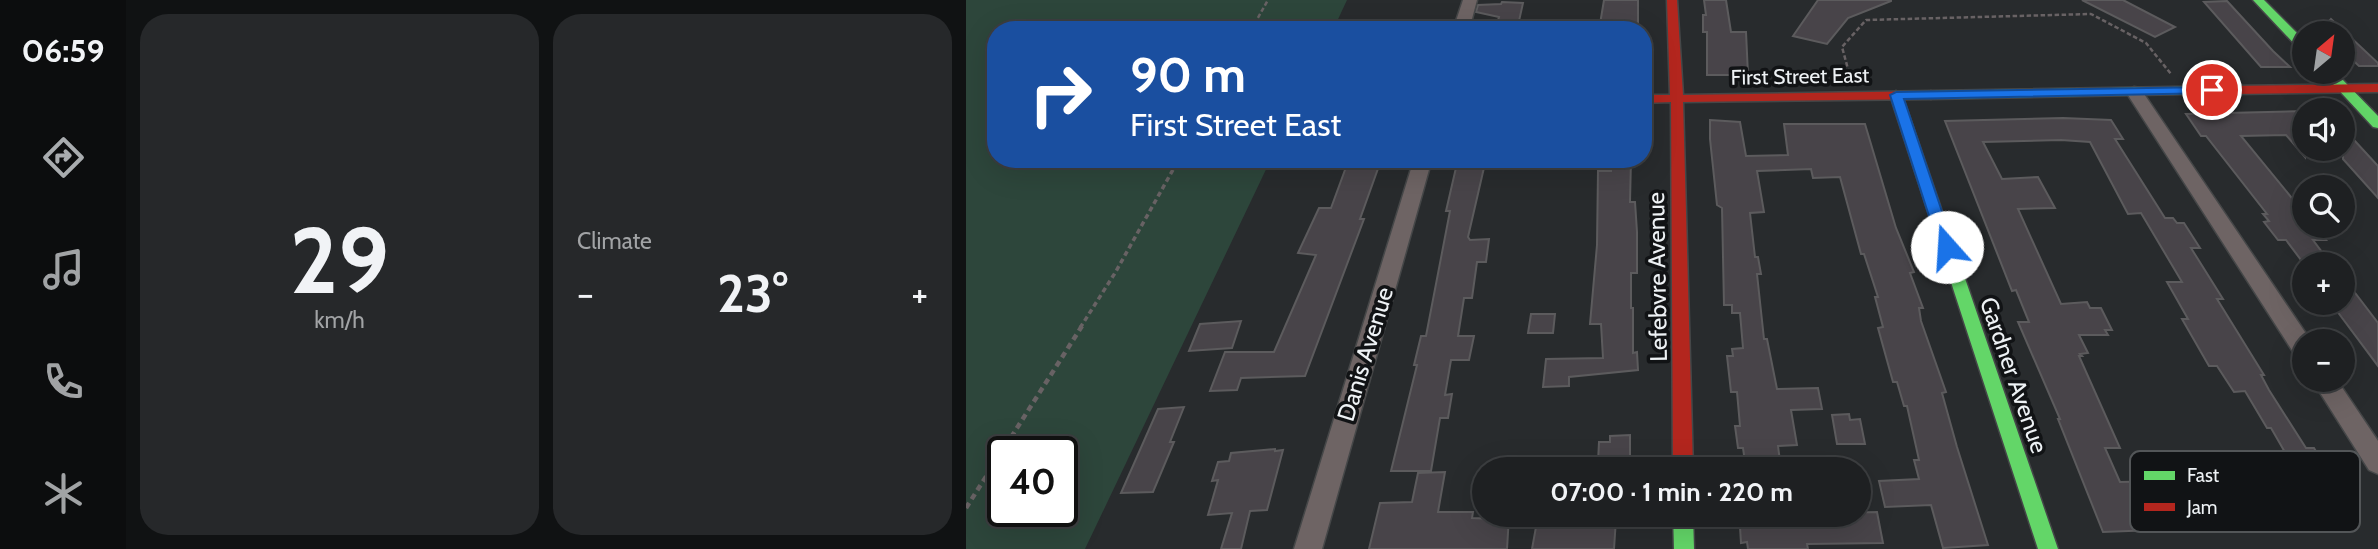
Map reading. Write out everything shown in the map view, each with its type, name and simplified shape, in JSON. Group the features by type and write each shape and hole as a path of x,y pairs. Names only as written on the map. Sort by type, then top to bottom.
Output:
{"street":[{"path":"1464,21 1470,0"},
{"name":"Lefebvre Avenue","path":"1672,0 1677,99 1683,457"},
{"path":"2258,0 2292,35"},
{"path":"2339,84 2378,124"},
{"name":"First Street East","path":"1652,99 2378,88"},
{"path":"2134,92 2292,331"},
{"name":"Gardner Avenue","path":"1896,95 2048,549"},
{"name":"Danis Avenue","path":"1308,549 1420,168"},
{"path":"2332,392 2378,462"},
{"path":"1683,527 1684,549"}],"path":[{"path":"1256,21 1268,0"},
{"path":"1856,96 1842,47 1866,20 2091,14 2146,43 2184,91"},
{"path":"966,508 1115,272 1174,168"}],"green space":[{"path":"966,0 1347,0 1337,21 987,21 987,168 1267,168 1085,549 966,549"}],"building":[{"path":"1604,0 1638,0 1638,21 1600,21"},
{"path":"1704,0 1726,0 1731,32 1746,32 1748,75 1707,75 1707,32 1703,32 1703,15 1706,15"},
{"path":"1818,0 1891,1 1848,18 1827,44 1793,36"},
{"path":"2082,0 2123,0 2175,27 2155,37"},
{"path":"2227,1 2290,67 2261,67 2204,2"},
{"path":"1523,3 1519,21 1498,21 1499,17 1476,12 1478,5"},
{"path":"2356,42 2378,63 2378,66 2359,66 2356,63"},
{"path":"2292,111 2292,142 2286,135 2241,136 2292,198 2292,238 2324,238 2326,240 2313,240 2322,252 2295,252 2286,240 2278,240 2264,222 2269,221 2263,214 2267,214 2206,136 2201,136 2186,114"},
{"path":"2063,118 2111,120 2123,139 2115,139 2165,218 2184,223 2200,248 2191,248 2223,299 2217,299 2306,448 2314,448 2316,451 2284,451 2245,391 2234,392 2217,366 2209,366 2182,319 2188,319 2167,282 2182,282 2141,213 2128,214 2090,142 1983,142 2002,179 2038,177 2055,208 2018,209 2061,304 2087,302 2090,308 2101,308 2112,330 2105,330 2108,335 2079,335 2088,353 2079,356 2120,448 2105,448 2120,482 2130,482 2130,531 2103,532 2060,419 2018,322 2029,322 2016,290 2012,291 1945,121"},
{"path":"1710,120 1740,122 1746,156 1788,155 1784,124 1865,124 1896,228 1914,272 1910,273 1923,308 1919,308 1921,321 1946,392 1942,393 1988,545 1943,548 1931,505 1885,507 1879,481 1919,479 1914,460 1919,460 1907,406 1904,406 1897,382 1893,382 1878,328 1883,327 1875,297 1878,297 1864,254 1861,254 1840,177 1813,178 1811,169 1757,171 1764,212 1750,213 1755,257 1758,257 1761,274 1757,274 1764,339 1767,339 1777,389 1818,388 1822,409 1791,410 1797,445 1778,446 1779,457 1744,457 1743,448 1738,448 1735,426 1740,426 1737,392 1731,392 1727,356 1733,356 1732,349 1743,348 1740,313 1732,313 1732,305 1724,305 1722,208 1717,205"},
{"path":"2355,141 2378,166 2378,198 2345,161 2355,161"},
{"path":"1346,168 1378,168 1360,219 1364,219 1305,376 1241,378 1237,390 1210,391 1225,352 1274,352 1316,255 1298,253 1319,208 1331,208"},
{"path":"1456,168 1484,168 1468,237 1470,240 1489,239 1486,262 1477,262 1472,298 1464,298 1458,336 1474,336 1469,360 1451,360 1445,395 1452,394 1448,418 1440,418 1431,471 1391,471 1417,365 1414,365 1421,336 1426,336 1450,211 1446,211"},
{"path":"1611,168 1631,168 1630,202 1635,202 1637,232 1637,273 1631,273 1631,308 1633,353 1637,352 1638,370 1569,377 1569,386 1543,387 1546,359 1603,358 1601,324 1590,324 1597,245 1598,171 1611,171"},
{"path":"2355,293 2378,323 2378,366 2355,335 2355,329 2350,329 2340,315 2355,315"},
{"path":"1531,314 1555,314 1553,333 1528,333"},
{"path":"1241,321 1232,348 1189,351 1200,324"},
{"path":"1184,407 1170,442 1174,442 1153,492 1121,493 1158,409"},
{"path":"1849,414 1850,420 1860,419 1865,444 1837,444 1832,415"},
{"path":"1630,435 1630,457 1598,457 1599,442 1610,442 1610,436"},
{"path":"1283,450 1267,510 1250,511 1241,549 1221,549 1232,513 1208,515 1218,480 1212,481 1218,462 1229,461 1231,453"},
{"path":"1445,472 1438,512 1472,512 1472,527 1508,527 1507,549 1369,549 1380,503 1412,502 1418,473"},
{"path":"1871,512 1877,512 1883,543 1807,544 1808,549 1748,549 1747,542 1741,543 1740,527 1871,527"},
{"path":"1536,527 1615,527 1614,549 1532,549"}],"traffic: fast":[{"path":"2258,0 2292,35"},
{"path":"2340,84 2378,124"},
{"path":"1931,95 2233,90"},
{"path":"1896,95 2048,549"},
{"path":"1683,527 1684,549"}],"traffic: jam":[{"path":"1672,0 1677,99 1683,457"},
{"path":"2233,90 2378,88"},
{"path":"1652,99 1931,95"}],"route":[{"path":"1947,247 1896,95 2212,90"}]}
